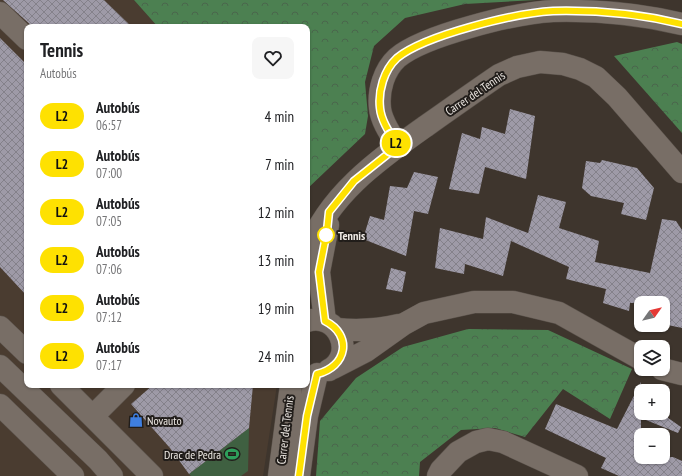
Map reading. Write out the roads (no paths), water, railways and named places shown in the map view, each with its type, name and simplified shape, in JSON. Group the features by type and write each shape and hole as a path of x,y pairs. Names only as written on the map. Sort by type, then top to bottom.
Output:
{"street":[{"path":"398,146 385,124 380,109 380,91 386,73 397,59 412,48 428,41 488,23 551,11 589,11 626,14 682,24"},
{"path":"0,13 24,36"},
{"name":"Carrer del Tennis","path":"310,245 318,226 354,181 398,146 499,75 517,67 540,62 563,64 580,69 596,77 617,97 682,172"},
{"name":"Carrer del Tennis","path":"299,476 307,416 319,371 338,363 343,349 340,335 323,324 319,272 329,212"},
{"path":"319,371 366,351 404,324 424,313 474,302 513,302 559,313 634,355"},
{"path":"323,324 356,331 380,329 404,324"},
{"path":"0,327 24,350"},
{"path":"0,366 105,471"},
{"path":"670,371 682,374"},
{"path":"64,388 93,416 145,472"},
{"path":"93,416 121,388"},
{"name":"Carrer del Tennis","path":"279,476 291,388"},
{"path":"0,405 73,476"},
{"path":"438,476 441,470 458,452 476,442 488,439 503,442 576,476"}],"place":[{"name":"Tennis","path":"326,235"},
{"name":"Novauto","path":"136,420"},
{"name":"Drac de Pedra","path":"232,454"}]}
